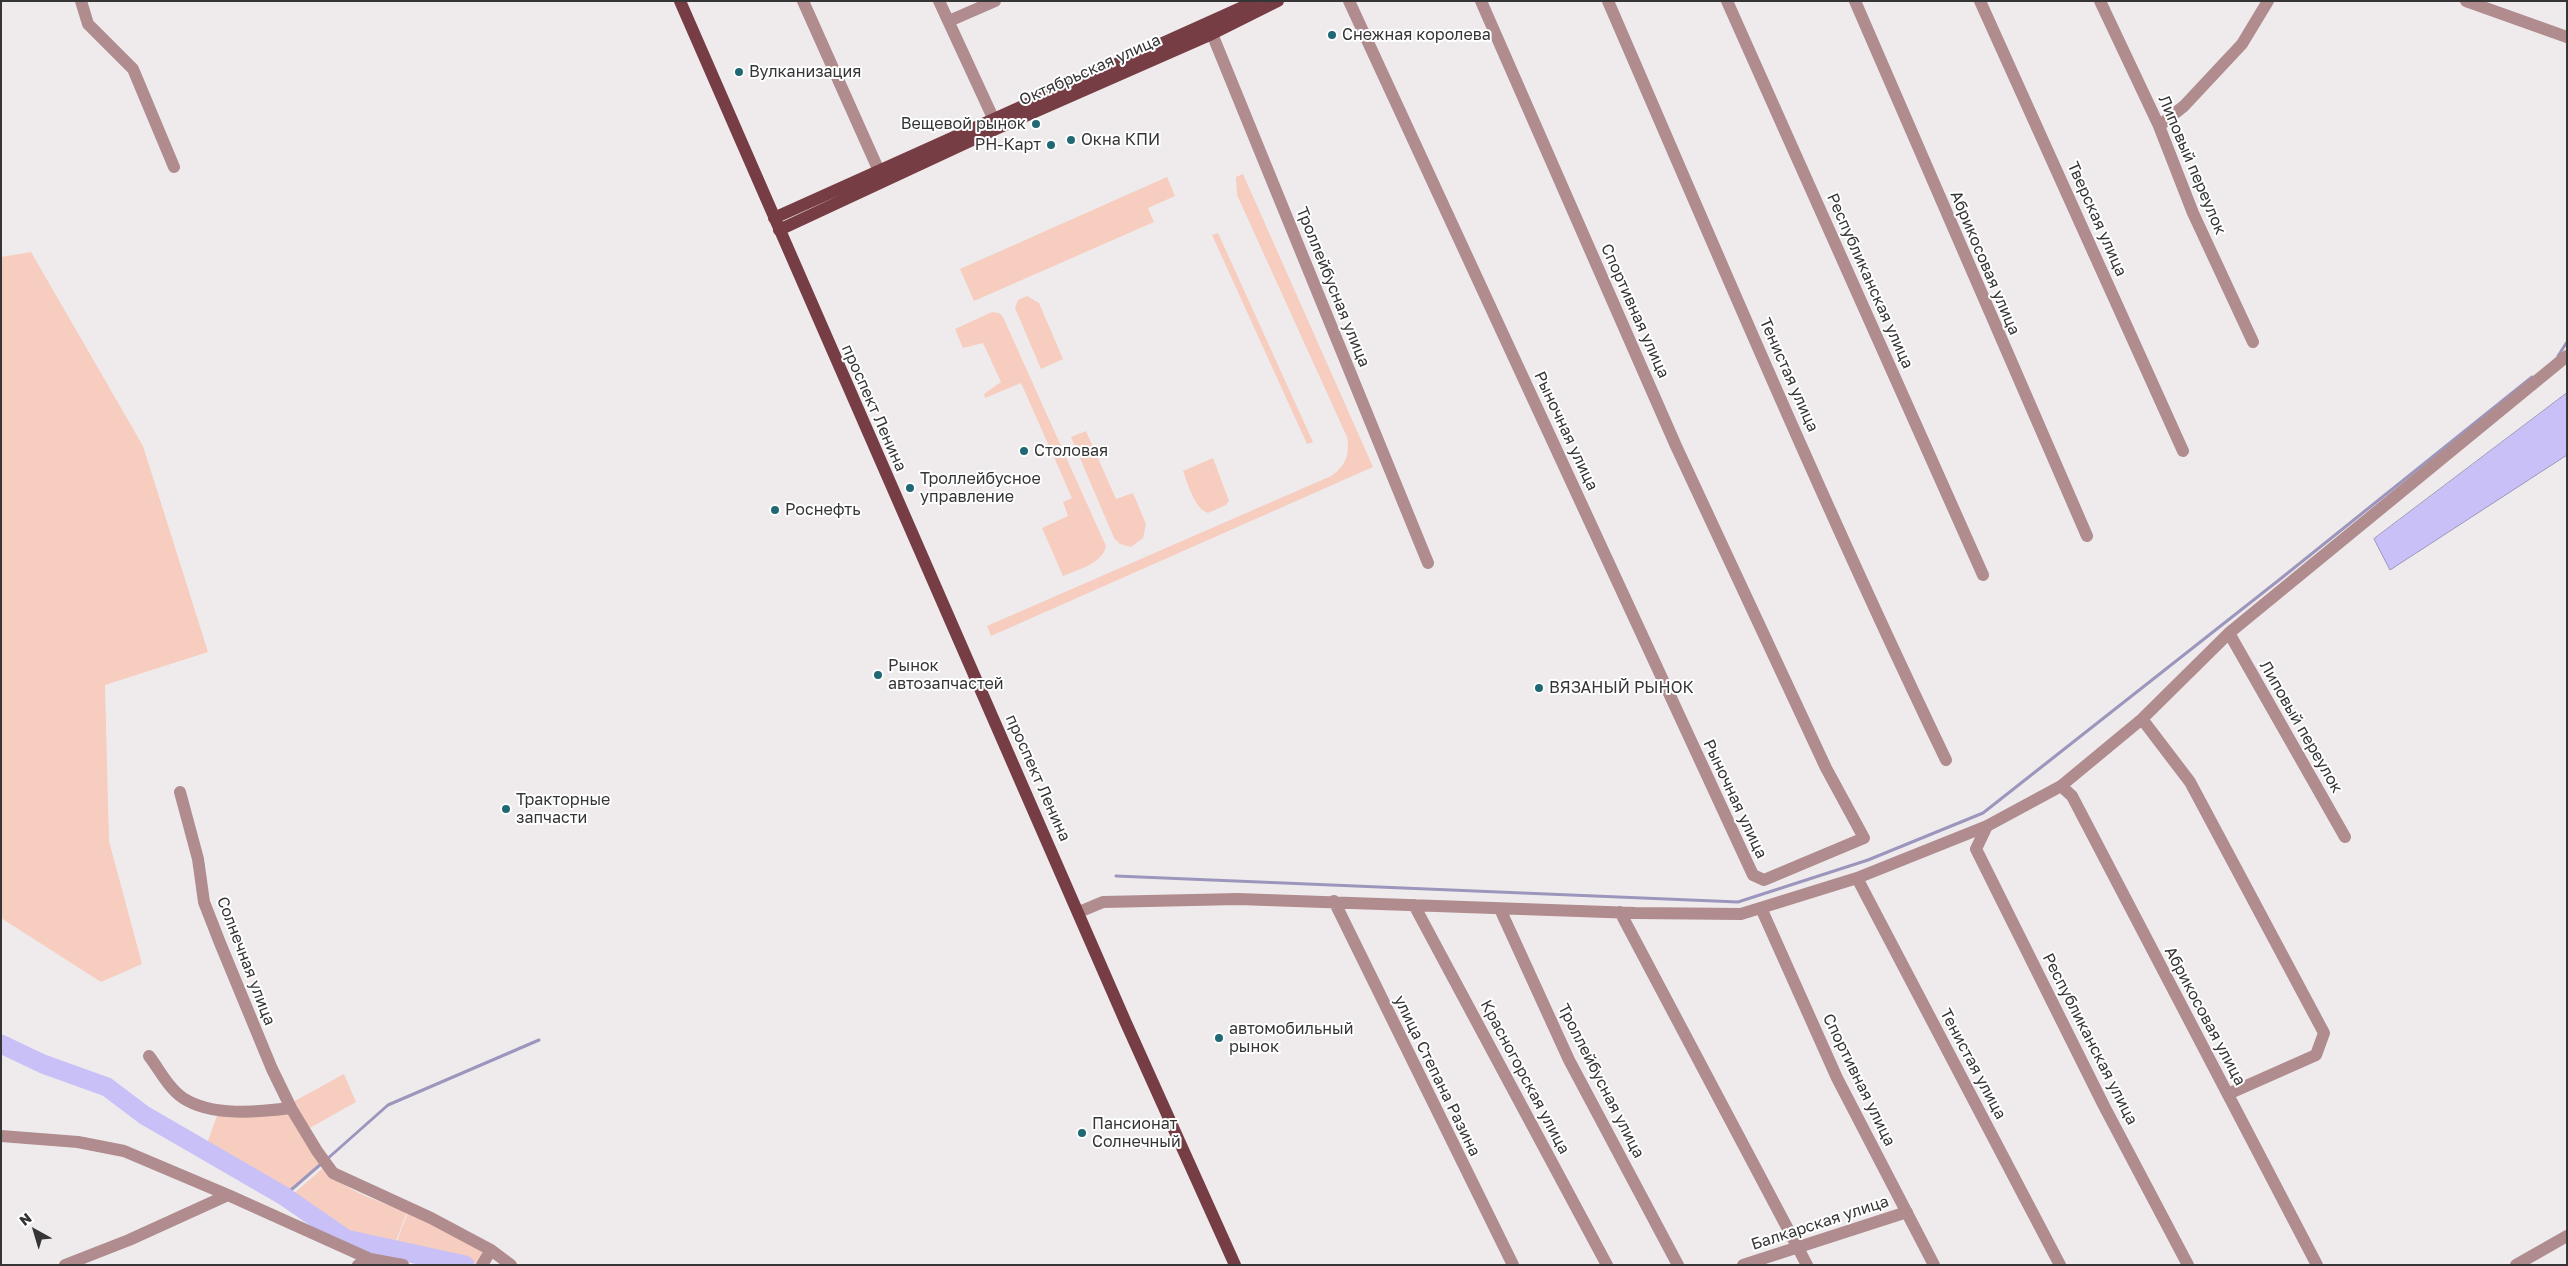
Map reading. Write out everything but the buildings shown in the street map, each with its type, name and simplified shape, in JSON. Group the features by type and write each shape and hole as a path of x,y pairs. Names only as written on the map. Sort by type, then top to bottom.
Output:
{"main road":[{"name":"проспект Ленина","path":"680,1 776,224 1235,1265"},
{"name":"Октябрьская улица","path":"776,224 1210,29 1256,1"},
{"name":"Октябрьская улица","path":"776,224 866,189 881,176 994,120 1278,1"}],"street":[{"path":"82,1 88,24 133,69 174,167"},
{"path":"803,1 881,176"},
{"path":"939,1 994,120"},
{"path":"948,22 995,1"},
{"name":"Рыночная улица","path":"1349,1 1753,875"},
{"name":"Спортивная улица","path":"1481,1 1676,446 1762,633 1780,665 1826,768 1864,838 1764,880 1753,875"},
{"name":"Тенистая улица","path":"1608,1 1706,230 1858,570 1946,760"},
{"name":"Республиканская улица","path":"1727,1 1983,575"},
{"name":"Абрикосовая улица","path":"1855,1 2087,536"},
{"name":"Тверская улица","path":"1980,1 2183,451"},
{"name":"Липовый переулок","path":"2100,1 2158,126 2193,213 2253,342"},
{"path":"2158,126 2184,106 2242,44 2268,1"},
{"path":"2466,1 2567,37"},
{"name":"Троллейбусная улица","path":"1210,29 1428,563"},
{"path":"1079,912 1103,902 1238,899 1334,901 1500,909 1741,914 1857,878 1987,826 2061,786 2142,719 2229,633 2567,356"},
{"name":"Липовый переулок","path":"2229,633 2345,837"},
{"path":"2142,719 2190,782 2324,1033 2316,1055 2228,1094"},
{"name":"Абрикосовая улица","path":"2061,786 2072,796 2317,1265"},
{"name":"Солнечная улица","path":"180,792 198,859 204,902 268,1060 291,1108 317,1151 333,1173 431,1218 486,1258"},
{"name":"Республиканская улица","path":"1987,826 1976,849 2104,1106 2188,1265"},
{"name":"Тенистая улица","path":"1857,878 2060,1265"},
{"name":"улица Степана Разина","path":"1334,901 1513,1265"},
{"name":"Красногорская улица","path":"1414,905 1607,1265"},
{"name":"Спортивная улица","path":"1761,908 1837,1078 1934,1265"},
{"name":"Троллейбусная улица","path":"1500,909 1569,1060 1678,1265"},
{"path":"1620,912 1807,1265"},
{"path":"149,1056 172,1087 183,1098 196,1104 232,1110 262,1111 291,1108"},
{"path":"1,1136 78,1142 124,1150 228,1195 364,1262 403,1265"},
{"path":"65,1265 129,1240 228,1195"},
{"name":"Балкарская улица","path":"1743,1265 1907,1212"},
{"path":"2516,1265 2567,1236"},
{"path":"486,1258 511,1265"}],"shaded area":[{"path":"1243,174 1373,467 991,636 987,626 1331,476 1346,459 1348,449 1347,437 1237,195 1236,177"},
{"path":"1167,177 1175,196 1148,208 1154,222 974,301 960,269"},
{"path":"1218,233 1313,442 1307,444 1212,235"},
{"path":"31,252 143,446 208,652 105,685 109,841 142,964 101,982 1,918 1,257"},
{"path":"1027,296 1039,303 1063,359 1041,369 1015,308 1018,300"},
{"path":"992,312 999,313 1003,317 1106,546 1104,552 1095,562 1063,576 1042,528 1068,516 1063,502 1072,498 1021,383 985,398 984,394 1001,382 983,343 963,348 955,329"},
{"path":"2567,393 2567,455 2390,570 2374,539"},
{"path":"1086,431 1116,499 1133,493 1146,524 1143,538 1131,547 1120,544 1114,538 1071,437"},
{"path":"1213,458 1229,501 1226,505 1208,513 1195,501 1183,471"},
{"path":"344,1074 356,1102 308,1129 293,1102"},
{"path":"289,1112 321,1162 285,1194 205,1149 218,1113"},
{"path":"323,1168 340,1183 351,1189 407,1212 394,1246 345,1234 291,1196"},
{"path":"408,1212 487,1252 478,1264 395,1246"}],"waterway":[{"path":"2558,356 2567,342"},
{"path":"1116,876 1738,902 1868,860 1983,813 2279,580 2532,377"},
{"path":"326,1160 388,1105 539,1040"},
{"path":"1,1044 43,1064 107,1087 144,1115 284,1196 346,1239 465,1265"},
{"path":"284,1196 321,1164"}],"place":[{"name":"Снежная королева","path":"1332,35"},
{"name":"Вулканизация","path":"739,72"},
{"name":"Вещевой рынок","path":"1036,124"},
{"name":"Окна КПИ","path":"1071,140"},
{"name":"РН-Карт","path":"1051,145"},
{"name":"Столовая","path":"1024,451"},
{"name":"Троллейбусное управление","path":"910,488"},
{"name":"Роснефть","path":"775,510"},
{"name":"Рынок автозапчастей","path":"878,675"},
{"name":"ВЯЗАНЫЙ РЫНОК","path":"1539,688"},
{"name":"Тракторные запчасти","path":"506,809"},
{"name":"автомобильный рынок","path":"1219,1038"},
{"name":"Пансионат Солнечный","path":"1082,1133"}]}
